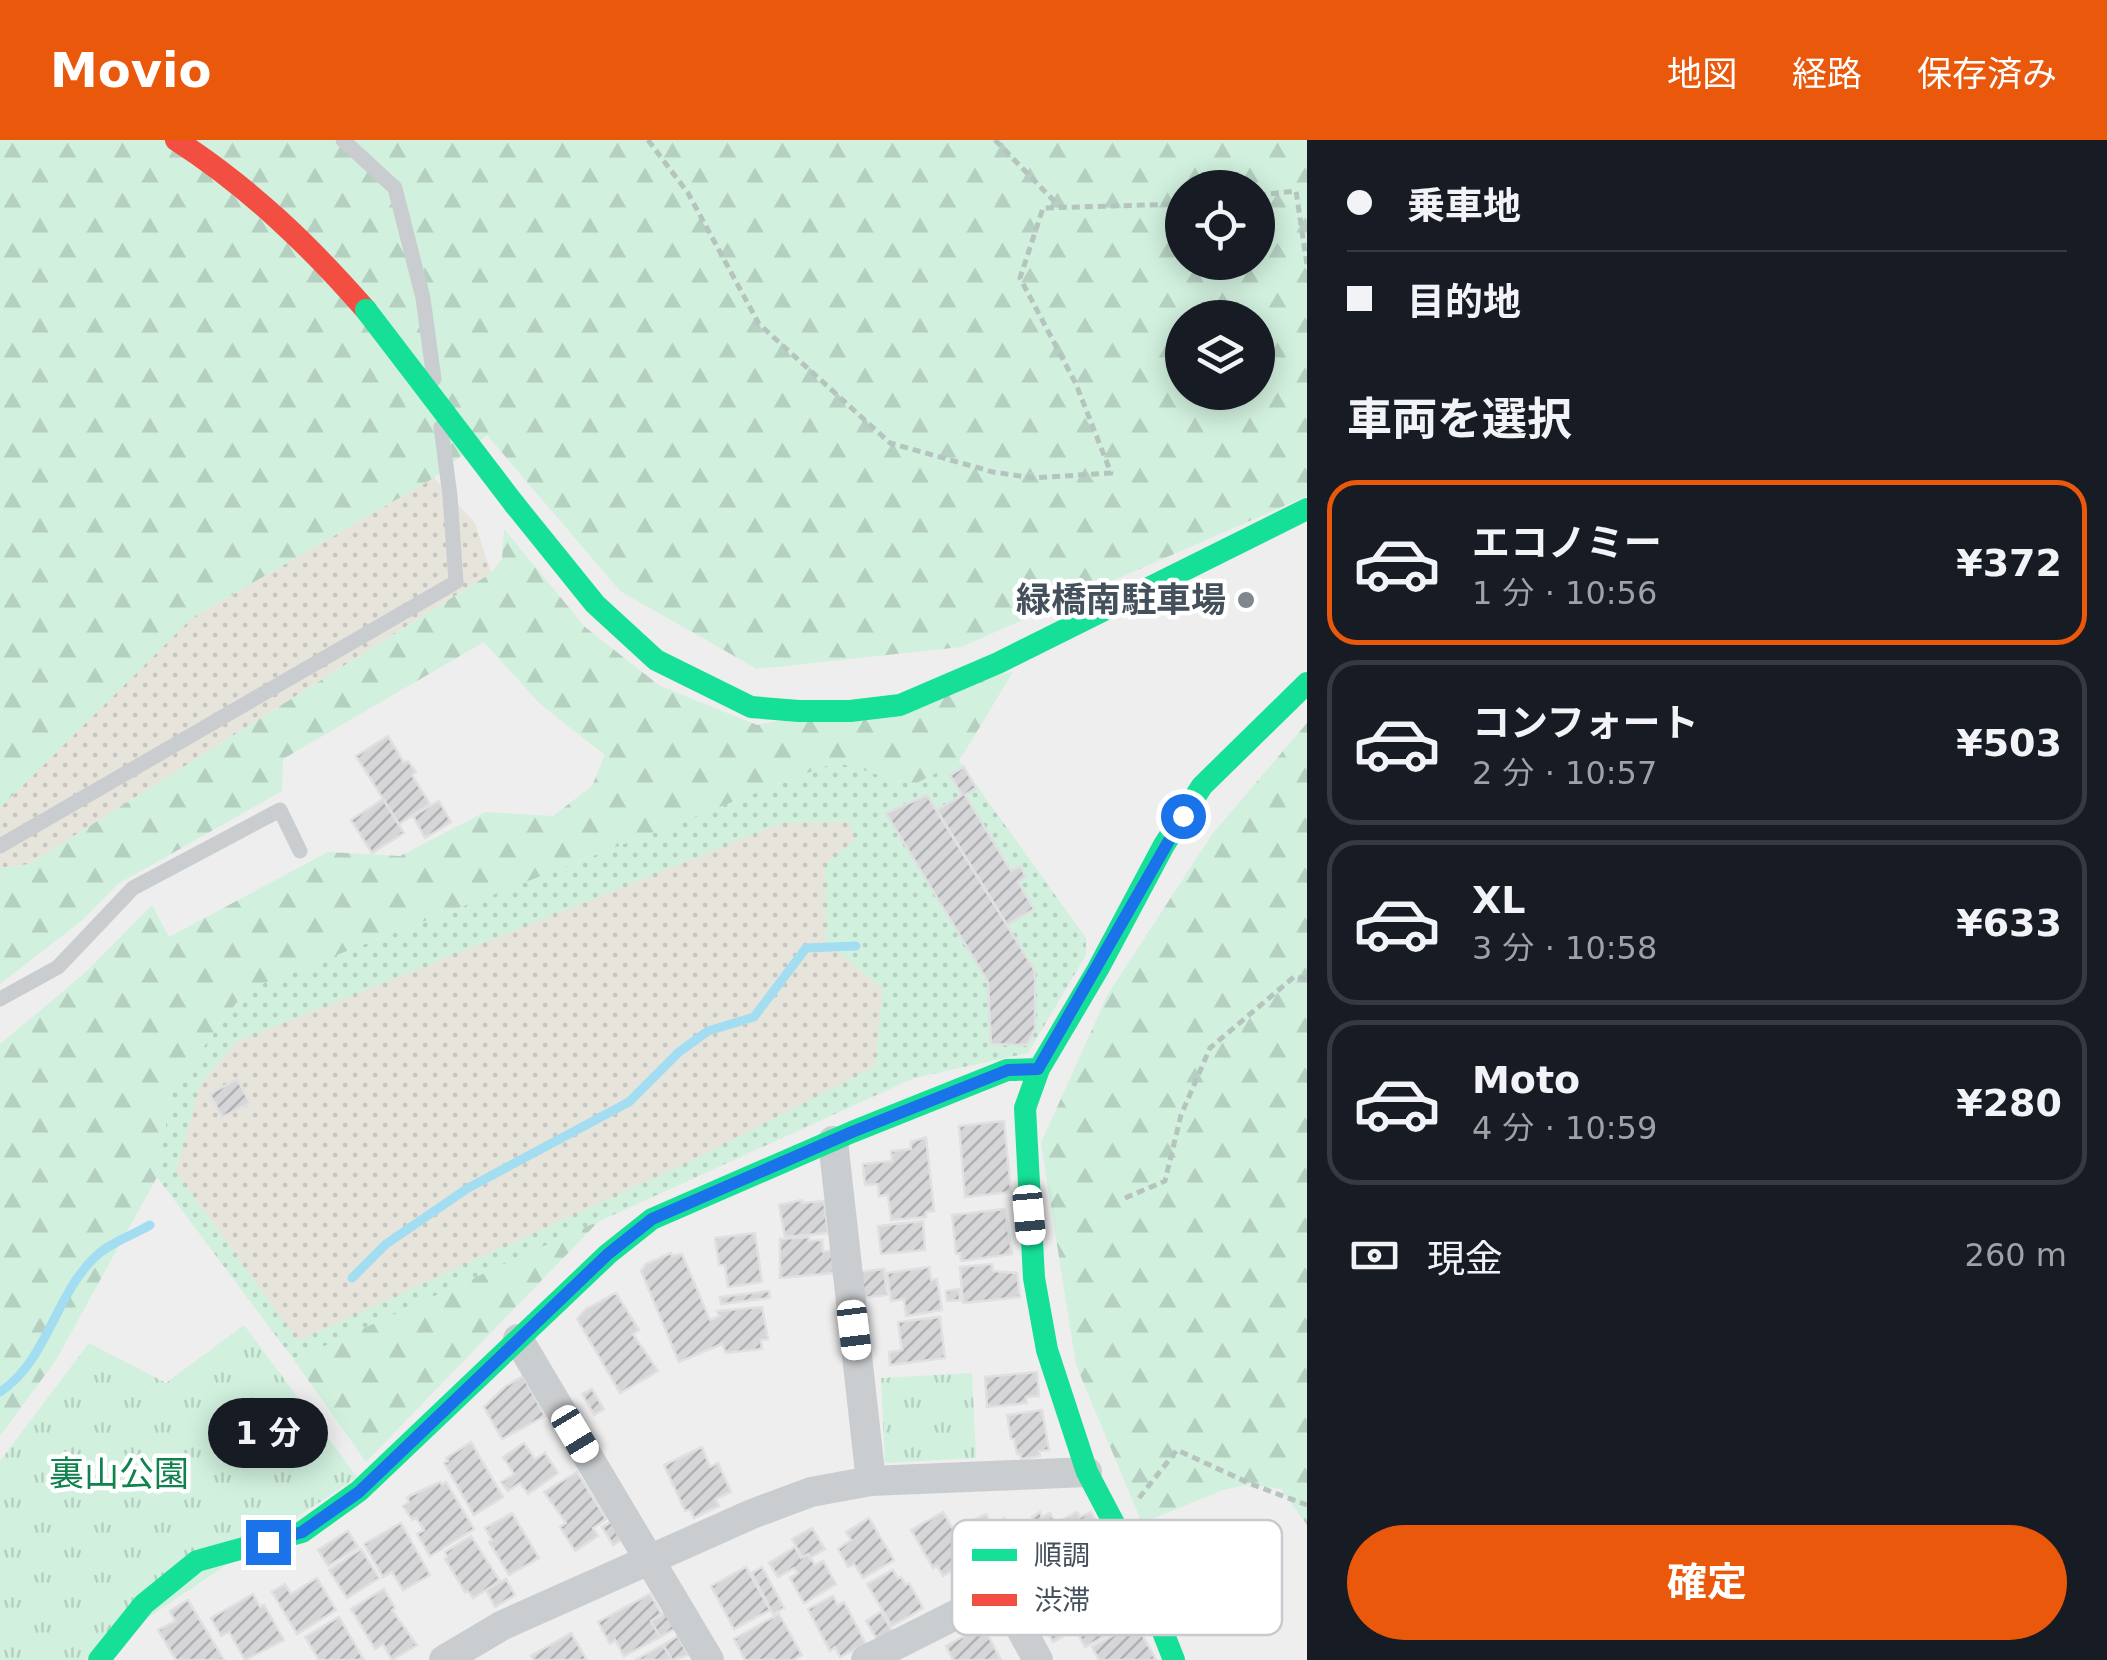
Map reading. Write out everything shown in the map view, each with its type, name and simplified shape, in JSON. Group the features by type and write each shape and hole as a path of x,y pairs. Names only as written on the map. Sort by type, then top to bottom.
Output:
{"street":[{"path":"176,140 274,210 324,261 594,604 656,660 750,708 850,711 900,705 998,663 1307,509"},
{"path":"1112,1520 1087,1472 1048,1350 1034,1278 1025,1108 1038,1069 1098,970 1164,845 1202,786 1307,683"},
{"path":"100,1660 144,1604 197,1562 302,1532 359,1492 608,1254 652,1219 1008,1070 1038,1069"},
{"path":"833,1140 871,1481"},
{"path":"518,1339 709,1660"},
{"path":"444,1660 503,1624 811,1492 871,1481 1087,1472"},
{"path":"866,1660 919,1647 952,1625"},
{"path":"1024,1635 1038,1660"},
{"path":"1164,1635 1174,1660"}],"lane":[{"path":"0,846 456,582 450,496 423,298 395,188 343,140"},
{"path":"0,998 58,967 133,888 280,810 300,851"}],"path":[{"path":"648,140 688,193 760,324 890,443 992,472 1033,478 1112,473 1076,384 1020,278 1043,208 1165,204"},
{"path":"995,140 1060,207"},
{"path":"1275,194 1296,191 1307,264"},
{"path":"1298,206 1307,199"},
{"path":"1125,1198 1165,1181 1182,1114 1210,1048 1295,976 1307,980"},
{"path":"1122,1520 1177,1450 1250,1484 1307,1504"}],"green space":[{"path":"0,140 1307,140 1307,496 961,647 757,669 620,591 487,435 434,478 192,618 0,808"},
{"path":"504,529 585,627 660,686 757,725 1013,672 959,761 913,785 836,762 246,990 172,1089 157,1177 56,1360 0,1436 0,1044 86,972 152,905 169,937 328,852 400,856 485,812 553,816 592,786 605,755 540,704 484,642 283,759 282,791 118,884 80,922 0,984 0,868 29,864 491,573 502,559"},
{"path":"1307,723 1307,1525 1281,1489 1251,1484 1141,1520 1076,1365 1041,1143 1108,994 1213,833"},
{"path":"959,761 1086,938 1086,955 1028,1053 914,1078 294,1360 157,1177 172,1089 246,990 836,762 913,785"},
{"path":"599,1221 366,1462 294,1360"},
{"name":"裏山公園","path":"244,1325 357,1477 85,1660 0,1660 0,1461 89,1343 166,1383"},
{"path":"972,1373 976,1458 885,1463 881,1378"}],"sand":[{"path":"434,478 475,523 491,573 29,864 0,868 0,808 192,618"},
{"path":"849,822 856,839 825,864 826,942 883,989 875,1066 699,1157 298,1341 176,1172 199,1087 236,1042 782,823"}],"building":[{"path":"388,736 404,763 408,761 416,772 412,775 430,804 399,824 356,756"},
{"path":"964,767 976,788 965,795 1011,871 1020,866 1026,877 1018,882 1034,909 1007,925 937,810 962,795 950,775"},
{"path":"927,795 1035,971 1035,1029 1027,1045 991,1044 988,982 886,813"},
{"path":"383,799 404,833 372,853 351,820"},
{"path":"439,801 451,822 425,838 413,816"},
{"path":"237,1079 250,1103 222,1117 210,1094"},
{"path":"1004,1121 1011,1192 965,1197 959,1126"},
{"path":"926,1137 934,1211 926,1212 926,1217 891,1220 888,1195 879,1196 878,1184 865,1185 863,1164 892,1161 891,1151 911,1149 911,1142"},
{"path":"824,1201 828,1233 785,1237 779,1205"},
{"path":"1005,1209 1012,1254 961,1261 960,1253 956,1254 952,1215"},
{"path":"923,1221 925,1250 881,1254 878,1226"},
{"path":"755,1233 762,1282 728,1287 725,1265 719,1265 715,1238"},
{"path":"809,1237 809,1241 822,1240 823,1252 832,1250 834,1273 780,1278 780,1239"},
{"path":"671,1253 682,1254 710,1320 719,1316 717,1311 762,1307 768,1339 761,1340 762,1349 726,1353 722,1344 679,1362 641,1271 646,1264"},
{"path":"992,1264 993,1271 1017,1273 1020,1297 963,1303 960,1267"},
{"path":"929,1267 931,1280 937,1279 942,1310 906,1316 904,1299 891,1301 887,1273"},
{"path":"884,1269 887,1295 862,1298 859,1272"},
{"path":"959,1289 960,1300 947,1301 946,1291"},
{"path":"769,1291 770,1298 721,1304 720,1297"},
{"path":"616,1293 639,1330 633,1334 658,1371 620,1393 577,1319 586,1309"},
{"path":"940,1317 945,1358 890,1365 889,1352 902,1350 898,1322"},
{"path":"1037,1372 1039,1396 1026,1397 1027,1403 987,1407 985,1377"},
{"path":"523,1376 545,1416 502,1439 484,1407"},
{"path":"592,1389 604,1409 594,1415 582,1394"},
{"path":"1042,1410 1049,1450 1021,1459 1011,1439 1007,1415"},
{"path":"471,1442 503,1497 474,1515 444,1463"},
{"path":"524,1443 535,1459 545,1453 558,1473 528,1494 520,1483 508,1491 501,1482 514,1474 503,1457"},
{"path":"702,1447 710,1467 718,1463 731,1492 716,1499 719,1506 694,1518 690,1509 685,1511 664,1465"},
{"path":"577,1472 606,1519 593,1528 598,1536 575,1551 560,1527 566,1523 544,1492"},
{"path":"446,1482 474,1529 430,1556 417,1534 424,1530 403,1506 409,1502 407,1497"},
{"path":"943,1512 952,1527 952,1571 943,1576 937,1566 933,1568 911,1530"},
{"path":"1040,1512 1042,1517 1050,1513 1054,1520 1034,1520 1032,1517"},
{"path":"1077,1512 1080,1517 1091,1512 1096,1520 1062,1520"},
{"path":"512,1513 539,1558 509,1575 485,1528"},
{"path":"869,1518 894,1560 863,1578 854,1564 848,1567 838,1549 851,1540 846,1532"},
{"path":"611,1522 621,1540 613,1545 602,1527"},
{"path":"401,1523 430,1575 403,1590 392,1572 383,1577 364,1544"},
{"path":"812,1528 825,1549 810,1558 808,1554 802,1557 792,1539"},
{"path":"348,1531 358,1547 328,1566 318,1550"},
{"path":"471,1536 500,1581 473,1598 445,1559 445,1552"},
{"path":"795,1547 801,1558 808,1554 815,1565 823,1561 836,1584 804,1603 790,1578 798,1573 794,1568 778,1577 769,1563"},
{"path":"361,1549 379,1578 347,1598 329,1570"},
{"path":"746,1567 770,1610 734,1629 711,1586"},
{"path":"762,1567 784,1608 773,1614 752,1573"},
{"path":"893,1570 898,1579 909,1583 923,1608 892,1626 867,1584"},
{"path":"317,1578 336,1610 297,1634 272,1592 285,1584 291,1594"},
{"path":"506,1579 515,1595 495,1607 486,1590"},
{"path":"384,1589 395,1608 392,1610 417,1645 392,1660 383,1644 375,1649 351,1609"},
{"path":"253,1594 284,1640 245,1660 229,1632 221,1636 211,1618"},
{"path":"650,1594 662,1615 651,1621 660,1637 624,1656 615,1640 610,1644 598,1622"},
{"path":"833,1596 838,1605 844,1602 866,1644 840,1657 835,1647 830,1651 808,1609"},
{"path":"188,1600 224,1660 176,1660 158,1630 175,1621 170,1611"},
{"path":"669,1609 678,1627 660,1637 651,1621"},
{"path":"881,1612 893,1632 878,1641 866,1621"},
{"path":"779,1614 802,1655 792,1660 745,1660 734,1639"},
{"path":"339,1617 364,1660 319,1660 305,1637"},
{"path":"571,1633 587,1660 534,1660 531,1656"},
{"path":"966,1635 988,1635 1001,1660 953,1660 946,1646"},
{"path":"1079,1635 1107,1635 1085,1647"},
{"path":"1114,1635 1142,1635 1156,1660 1099,1660 1092,1647"},
{"path":"678,1636 688,1655 672,1660 663,1645"},
{"path":"663,1645 672,1660 635,1660"}],"waterway":[{"path":"352,1278 386,1244 468,1188 629,1102 679,1052 708,1031 754,1017 806,948 856,946"},
{"path":"0,1392 29,1363 81,1272 114,1243 150,1225"}],"traffic: fast":[{"path":"366,310 515,505"},
{"path":"515,505 595,604 656,660 751,707 799,711 850,711 900,705 998,663 1307,509"},
{"path":"1112,1520 1087,1472 1047,1350 1034,1278 1025,1108 1039,1069 1164,845 1202,786 1307,683"},
{"path":"99,1660 144,1604 197,1561 302,1532 359,1491 608,1254 652,1219 1007,1070 1039,1069"},
{"path":"1164,1635 1174,1660"}],"traffic: jam":[{"path":"176,140 277,218 366,310"}],"place":[{"name":"緑橋南駐車場","path":"1246,600"}],"route":[{"path":"268,1542 302,1532 359,1492 608,1254 652,1219 852,1132 1008,1070 1038,1069 1183,816"}]}
